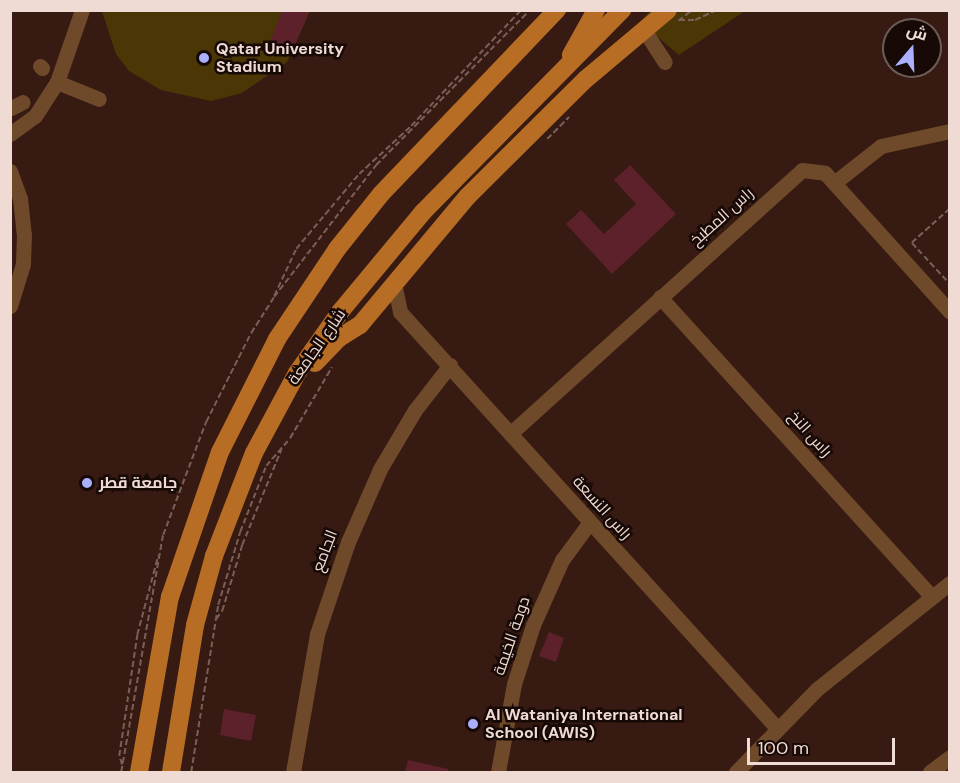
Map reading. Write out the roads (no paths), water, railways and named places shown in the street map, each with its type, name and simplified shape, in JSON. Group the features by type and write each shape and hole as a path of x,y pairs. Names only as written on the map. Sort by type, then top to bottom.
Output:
{"main road":[{"name":"شارع الجامعة","path":"131,769 170,597 220,452 273,348 318,275 381,194 556,10"},
{"path":"566,68 596,10"},
{"name":"شارع الجامعة","path":"171,772 195,625 214,556 254,453 297,373 340,312 423,212 622,10"},
{"path":"297,373 313,364 370,313 466,197 586,79 644,30 673,15"},
{"path":"397,279 423,212"}],"street":[{"path":"10,134 35,116 57,82 82,10"},
{"path":"644,30 665,62"},
{"path":"57,82 99,99"},
{"path":"834,183 881,146 950,131"},
{"path":"10,171 20,198 24,234 23,264 10,306"},
{"name":"راس المطبخ","path":"511,433 797,173 820,171 834,183 950,312"},
{"path":"370,313 400,312 397,279"},
{"name":"راس النخ","path":"660,297 931,596"},
{"name":"راس النسعة","path":"400,312 777,728"},
{"name":"الجامع","path":"293,772 317,634 348,542 380,468 415,410 450,365"},
{"name":"دوحة الخيمة","path":"498,772 512,693 530,633 562,560 590,522"},
{"path":"736,772 817,689 950,583"},
{"path":"930,772 950,757"},
{"path":"943,772 950,768"}],"place":[{"name":"Qatar University Stadium","path":"204,58"},
{"name":"جامعة قطر","path":"87,483"},
{"name":"Al Wataniya International School (AWIS)","path":"473,724"}]}
